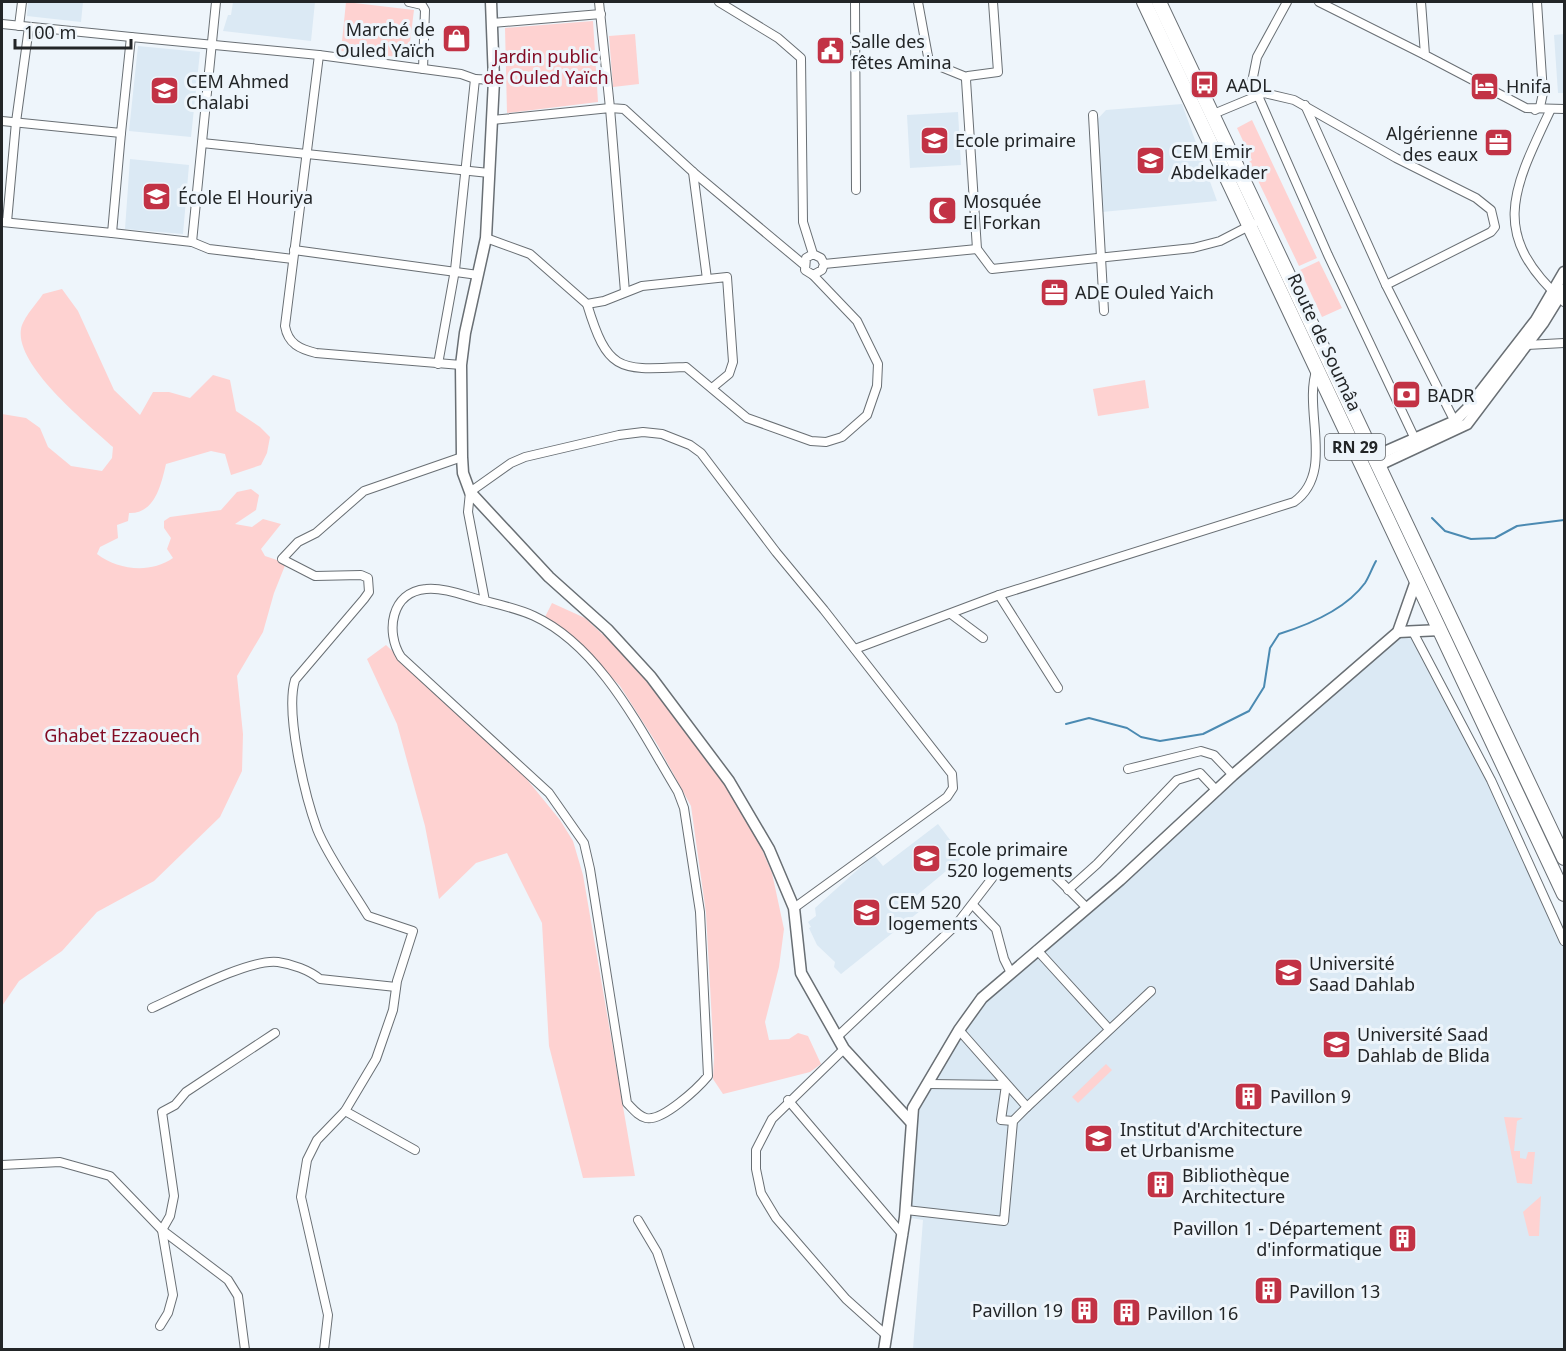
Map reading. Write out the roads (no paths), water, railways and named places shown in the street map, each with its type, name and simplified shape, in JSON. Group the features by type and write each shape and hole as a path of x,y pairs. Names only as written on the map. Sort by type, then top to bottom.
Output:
{"highway":[{"name":"Route de Soumâa","path":"1144,2 1256,222 1323,363 1417,578 1564,894"},
{"name":"Route de Soumâa","path":"1159,2 1211,114 1256,222"},
{"name":"Route de Soumâa","path":"1323,363 1375,461 1564,858"}],"street":[{"path":"19,26 22,2"},
{"path":"192,242 216,2"},
{"path":"409,2 422,5 425,10 423,69"},
{"path":"491,2 494,80 486,238 465,333 461,365 463,473 470,492 549,577 608,629 651,677 729,781 769,849 794,908 801,972 844,1049 911,1122"},
{"path":"599,2 625,292"},
{"path":"719,2 778,38 801,58 803,222 813,254 821,258 824,264 822,270 813,275"},
{"path":"855,2 856,190"},
{"path":"918,2 929,62 966,77 998,72 993,2"},
{"path":"1287,2 1257,57 1252,82 1328,255 1415,439"},
{"path":"1319,2 1526,108 1564,110"},
{"path":"1421,2 1425,55"},
{"path":"1535,110 1540,107 1544,93 1537,2"},
{"path":"492,23 601,14"},
{"path":"2,24 319,55 494,80"},
{"path":"29,27 4,222 192,242 209,249 294,254 454,270 478,275"},
{"path":"112,233 131,37"},
{"path":"319,55 285,326 287,337 296,346 316,353 461,365"},
{"path":"966,77 977,249 992,269 1206,246 1256,222"},
{"path":"438,364 454,270 475,79"},
{"path":"1211,114 1257,94 1274,94 1305,105 1396,158 1476,198 1491,210 1495,227 1491,232 1386,285"},
{"path":"1305,105 1386,285 1456,425"},
{"path":"486,238 530,254 586,304 597,338 606,353 620,364 640,369 686,367 747,418 812,441 826,442 842,437 867,415 877,386 878,364 857,321 813,275 805,270 803,264 693,172 624,109 610,108 492,120"},
{"path":"1550,111 1525,169 1514,216 1515,233 1522,253 1561,296"},
{"path":"1093,116 1104,311"},
{"path":"2,121 121,133"},
{"path":"202,143 489,173"},
{"path":"693,172 707,279"},
{"path":"824,264 977,249"},
{"path":"803,264 806,258 813,254"},
{"path":"1375,461 1475,415 1561,296 1564,272"},
{"path":"586,304 642,286 727,277 733,362 729,374 712,388"},
{"path":"1375,461 1415,439 1456,425 1561,296"},
{"path":"1527,345 1564,343"},
{"path":"855,650 999,595 1294,502 1309,487 1314,470 1316,442 1312,383 1323,363"},
{"path":"485,601 468,512 470,492 511,463 525,457 619,435 643,432 662,434 690,445 701,453 776,552 952,774 953,788 947,797 794,908"},
{"path":"324,1350 328,1315 301,1197 307,1160 317,1140 345,1111 376,1059 393,1010 396,987 413,931 368,916 318,830 302,774 293,711 292,691 295,680 364,599 369,592 368,578 361,575 315,576 282,559 298,542 316,533 364,491 462,457"},
{"path":"884,1350 906,1210 913,1108 959,1030 982,998 1087,908 1233,775 1398,633 1417,578"},
{"path":"427,589 485,601 534,615 566,635 622,700 678,792 684,808 700,912 708,1076 699,1086 657,1118 648,1119 637,1114 627,1103 591,869 584,843 549,793 401,657 391,639 390,626 394,614 403,600 414,592 427,589"},
{"path":"999,595 1058,688"},
{"path":"951,614 983,638"},
{"path":"1398,633 1441,630"},
{"path":"1413,632 1491,780 1564,941"},
{"path":"1128,769 1201,751 1214,755 1233,775"},
{"path":"1068,890 1097,864 1177,780 1200,773 1217,791"},
{"path":"1052,873 1087,908"},
{"path":"837,1037 974,905 993,877"},
{"path":"974,905 996,929 1004,959 1011,973"},
{"path":"1037,950 1109,1029"},
{"path":"152,1008 246,968 276,961 311,972 320,979 396,987"},
{"path":"906,1210 1004,1221 1013,1121 1151,991"},
{"path":"959,1030 1026,1107"},
{"path":"160,1326 168,1313 173,1295 162,1230 170,1215 174,1196 162,1112 175,1105 186,1092 275,1033"},
{"path":"844,1049 788,1100 772,1119 761,1136 756,1150 756,1169 761,1193 776,1218 846,1299 886,1335"},
{"path":"929,1084 1006,1085"},
{"path":"1006,1085 1001,1120 1013,1121"},
{"path":"788,1100 903,1235"},
{"path":"345,1111 415,1150"},
{"path":"2,1165 60,1162 110,1176 162,1230 228,1280 238,1296 245,1350"},
{"path":"638,1220 657,1252 690,1350"}],"waterway":[{"path":"1432,518 1445,531 1471,539 1495,538 1517,526 1564,520"},
{"path":"1066,724 1089,718 1127,728 1141,737 1160,741 1203,734 1249,711 1264,687 1270,648 1279,634 1314,621 1348,601 1365,583 1376,561"}],"place":[{"name":"Marché de Ouled Yaïch","path":"456,39"},
{"name":"Salle des fêtes Amina","path":"830,51"},
{"name":"AADL","path":"1205,85"},
{"name":"Hnifa","path":"1485,86"},
{"name":"CEM Ahmed Chalabi","path":"165,91"},
{"name":"Ecole primaire","path":"934,140"},
{"name":"Algérienne des eaux","path":"1499,143"},
{"name":"CEM Emir Abdelkader","path":"1150,161"},
{"name":"École El Houriya","path":"157,197"},
{"name":"Mosquée El Forkan","path":"942,211"},
{"name":"ADE Ouled Yaich","path":"1054,292"},
{"name":"BADR","path":"1406,395"},
{"name":"Ecole primaire 520 logements","path":"926,859"},
{"name":"CEM 520 logements","path":"867,912"},
{"name":"Université Saad Dahlab","path":"1288,973"},
{"name":"Université Saad Dahlab de Blida","path":"1336,1044"},
{"name":"Pavillon 9","path":"1249,1096"},
{"name":"Institut d'Architecture et Urbanisme","path":"1099,1139"},
{"name":"Bibliothèque Architecture","path":"1161,1185"},
{"name":"Pavillon 1 - Département d'informatique","path":"1403,1238"},
{"name":"Pavillon 13","path":"1268,1291"},
{"name":"Pavillon 19","path":"1084,1310"},
{"name":"Pavillon 16","path":"1126,1313"}],"park label":[{"name":"Jardin public de Ouled Yaïch","path":"546,66"},
{"name":"Ghabet Ezzaouech","path":"122,735"}]}
